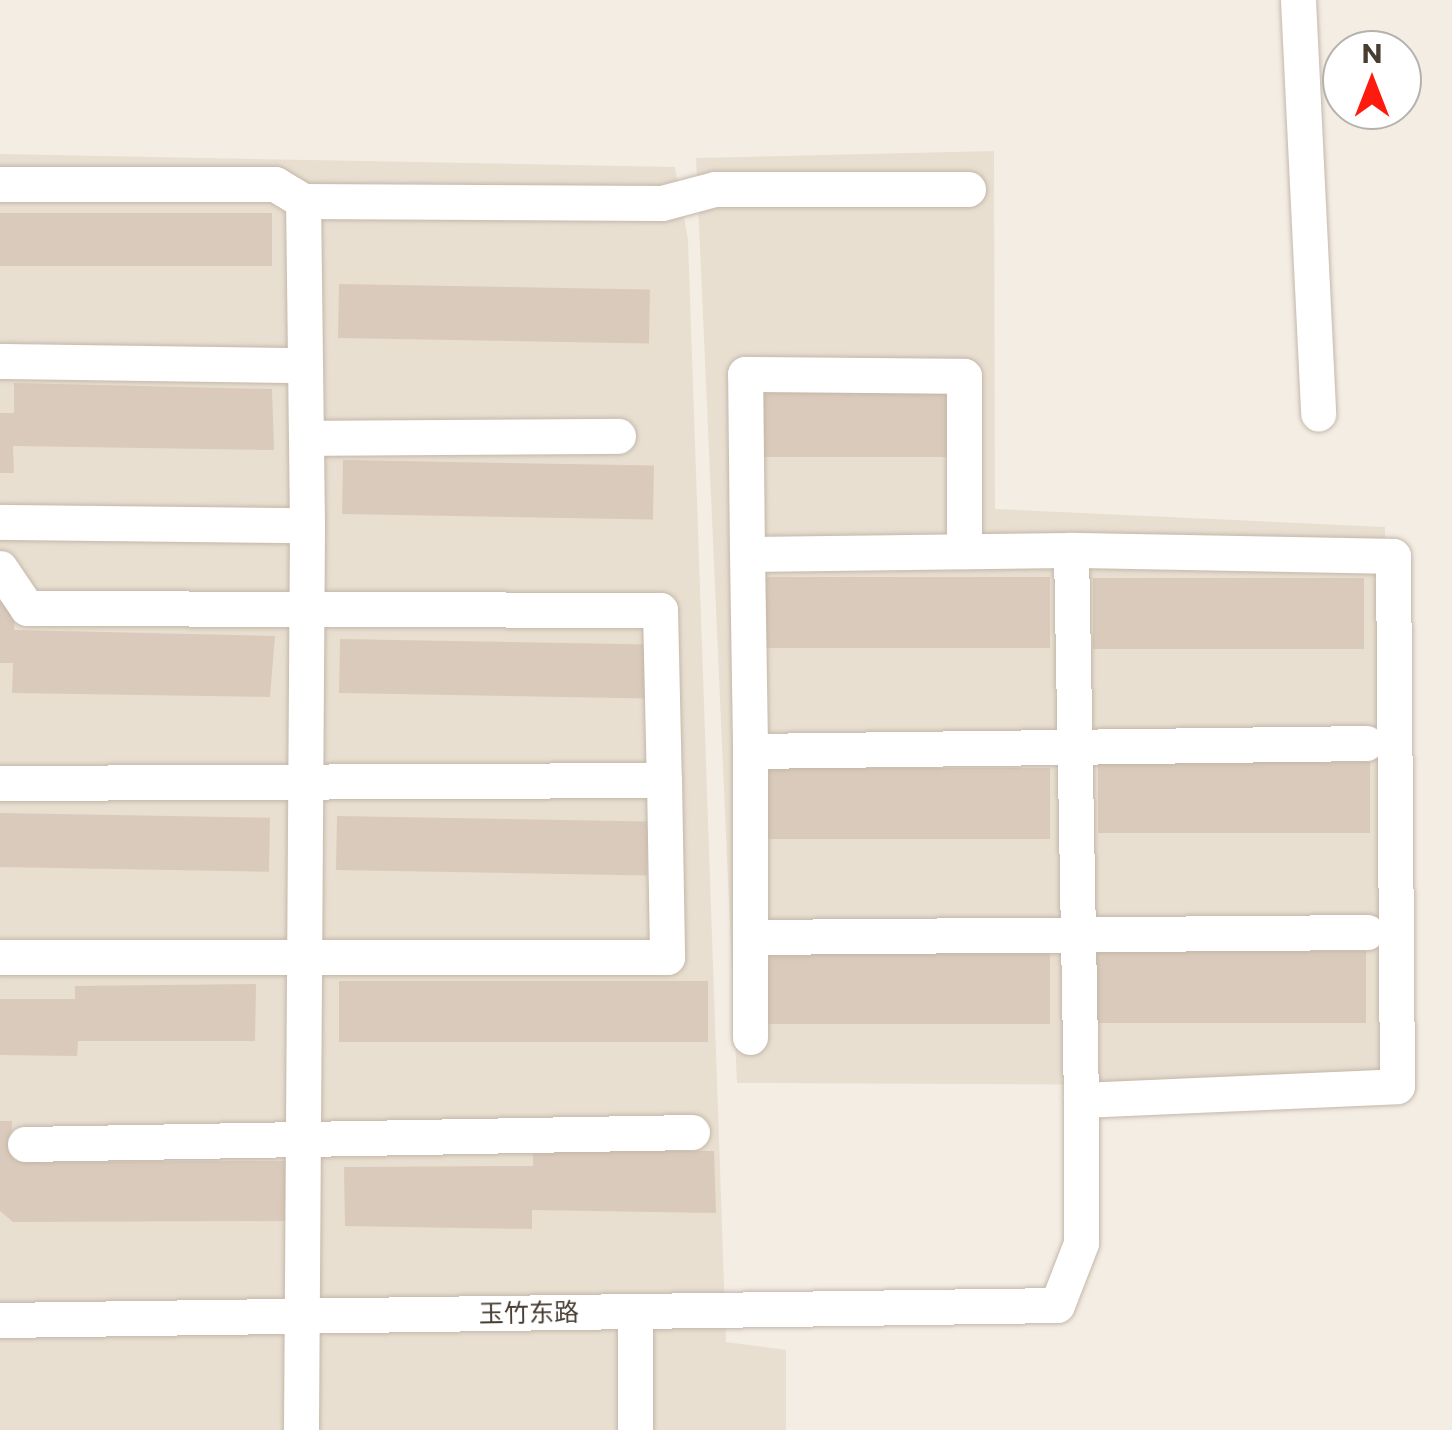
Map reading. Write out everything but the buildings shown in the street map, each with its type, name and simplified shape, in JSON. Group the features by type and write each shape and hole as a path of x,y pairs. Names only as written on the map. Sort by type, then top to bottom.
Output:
{"street":[{"path":"1298,0 1318,414"},
{"path":"0,184 275,184 303,200 662,203 716,189 968,189"},
{"path":"300,1430 308,525 303,200"},
{"path":"0,361 305,365"},
{"path":"750,1037 745,374 964,376 964,551"},
{"path":"306,438 618,436"},
{"path":"0,522 308,525"},
{"path":"748,554 1071,550 1393,556 1397,1086 1080,1100 1071,550"},
{"path":"0,568 27,608 660,610 667,957 0,958"},
{"path":"750,750 1366,743"},
{"path":"0,783 664,780"},
{"path":"750,937 1367,932"},
{"name":"玉竹东路","path":"0,1320 1057,1305 1080,1243 1080,1100"},
{"path":"25,1144 692,1132"},
{"path":"635,1311 635,1430"}],"shaded area":[{"path":"994,151 995,509 1385,527 1397,1086 737,1083 696,158"},
{"path":"0,154 675,167 688,240 726,1342 786,1350 786,1430 0,1430"}]}
